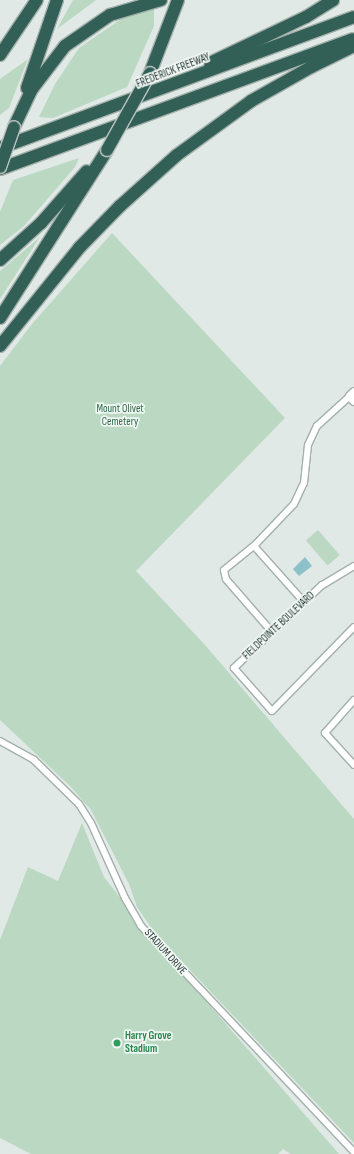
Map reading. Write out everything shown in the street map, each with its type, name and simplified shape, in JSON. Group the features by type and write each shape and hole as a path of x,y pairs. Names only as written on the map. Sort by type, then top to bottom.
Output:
{"highway":[{"path":"0,55 38,0"},
{"path":"0,168 57,0"},
{"path":"14,127 32,89 65,46 110,15 161,0"},
{"path":"0,318 107,150 150,73 174,14 178,0"},
{"path":"116,106 169,83 328,4"},
{"name":"FREDERICK FREEWAY","path":"0,148 354,17"},
{"path":"0,168 354,38"},
{"path":"0,346 79,248 120,206 176,155 251,101 311,67 354,46"},
{"path":"0,260 41,223 107,150"}],"street":[{"path":"272,632 223,576 224,570 254,546 301,493 308,444 318,426 353,396"},
{"path":"254,546 304,602"},
{"name":"FIELDPOINTE BOULEVARD","path":"353,568 322,585 234,668 272,711 354,626"},
{"path":"354,700 325,733 354,765"},
{"name":"STADIUM DRIVE","path":"0,742 34,760 74,798 91,823 125,898 141,926 354,1152"}],"green space":[{"path":"73,0 96,0 57,29"},
{"path":"154,9 154,26 127,87 53,118 39,117 55,84 79,48 121,19"},
{"path":"28,59 9,108 0,115 0,79"},
{"path":"79,158 75,167 24,226 0,245 0,212 13,180"},
{"name":"Mount Olivet Cemetery","path":"112,233 285,418 136,571 205,645 354,819 354,1143 155,933 137,907 129,884 91,810 70,786 0,720 0,366 32,324"},
{"path":"40,237 0,299 0,271"},
{"path":"318,530 340,555 328,565 306,540"},
{"path":"82,823 104,877 158,946 339,1154 291,1154 283,1149 278,1154 31,1154 0,1138 0,940 28,867 58,881"}],"water":[{"path":"305,557 312,566 299,576 293,569"}],"place":[{"name":"Harry Grove Stadium","path":"117,1043"}]}
